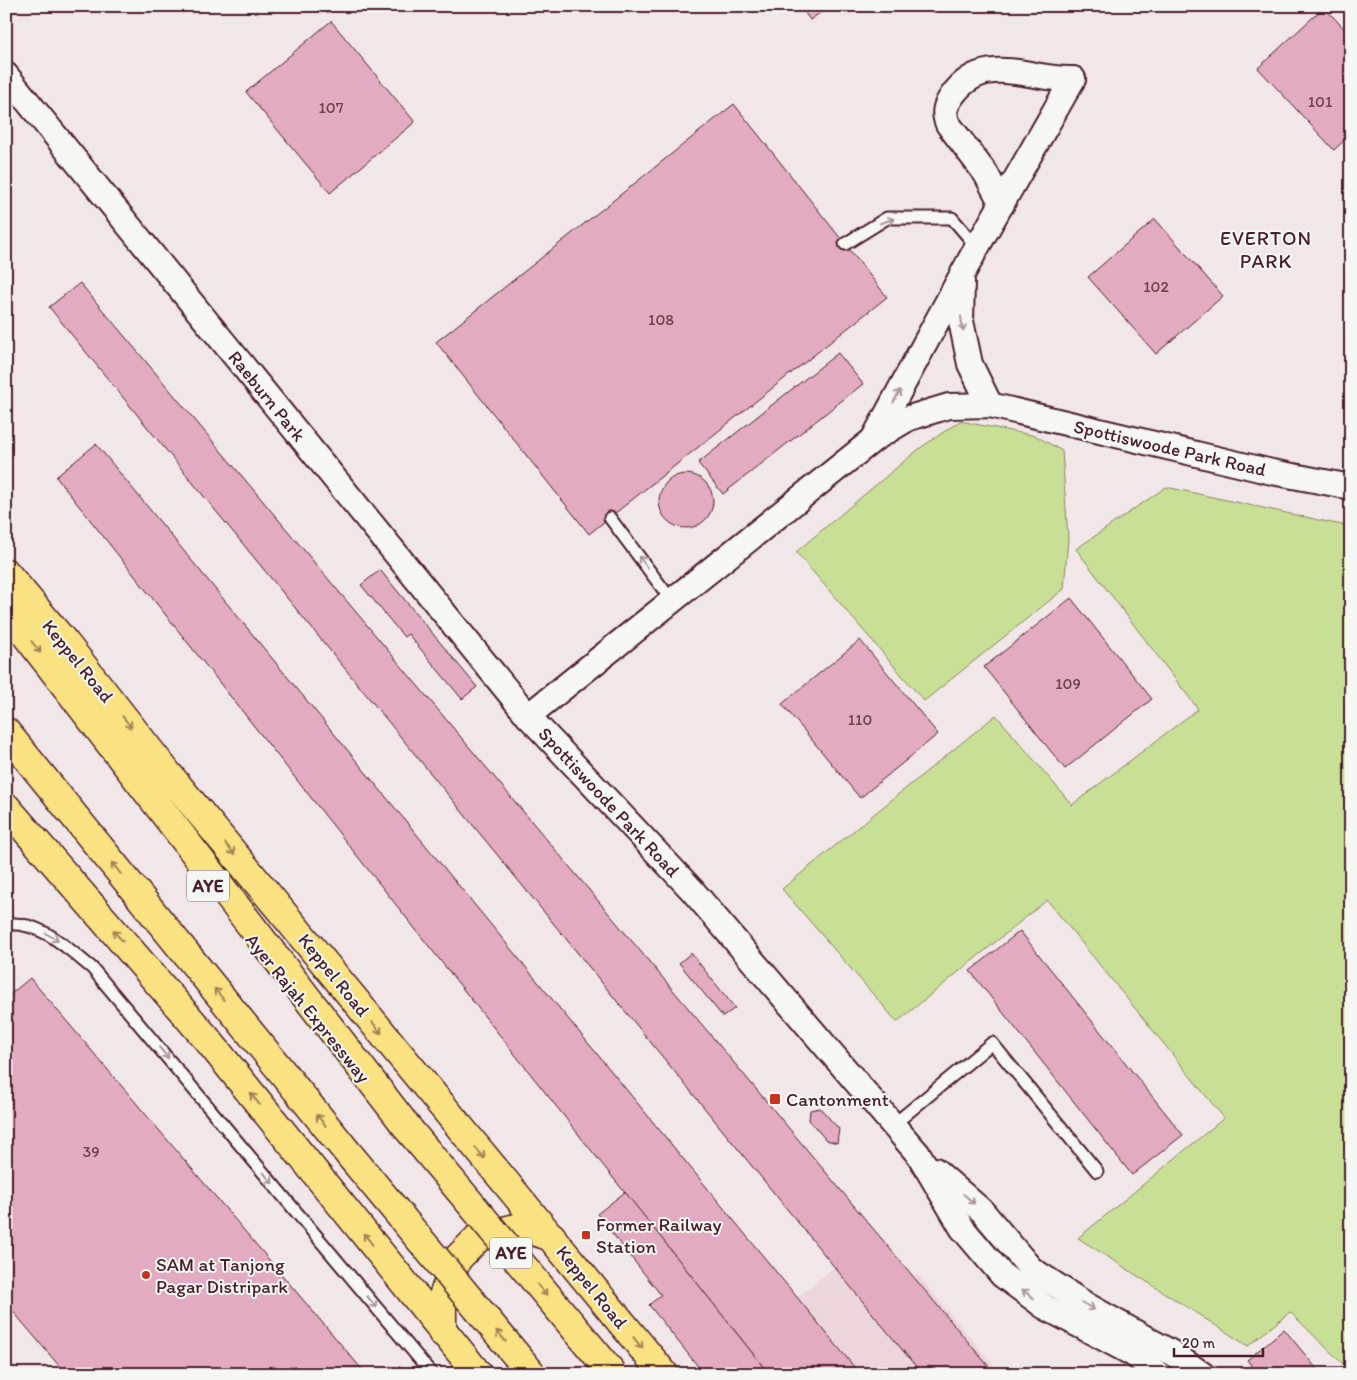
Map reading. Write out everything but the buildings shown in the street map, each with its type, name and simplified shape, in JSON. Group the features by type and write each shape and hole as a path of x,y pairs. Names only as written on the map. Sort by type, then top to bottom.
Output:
{"highway":[{"name":"Keppel Road","path":"6,574 64,643 174,782 664,1374"},
{"path":"6,609 410,1131"},
{"name":"Ayer Rajah Expressway","path":"6,640 410,1131 613,1374"},
{"path":"6,732 352,1158 532,1374"},
{"path":"6,807 207,1039 442,1332 478,1374"},
{"path":"6,835 116,962 207,1039"},
{"path":"442,1332 442,1299 457,1259 479,1237 520,1227 552,1237"}],"street":[{"name":"Spottiswoode Park Road","path":"874,439 977,247 1002,204 1073,79 1042,78 1025,72 993,70 968,80 957,89 946,104 944,116 948,124 986,174 1002,204"},
{"name":"Raeburn Park","path":"6,75 528,716"},
{"name":"Spottiswoode Park Road","path":"962,276 961,321 968,356 990,405"},
{"name":"Spottiswoode Park Road","path":"1202,1374 1172,1353 1088,1306 1031,1268 982,1211 919,1155 692,890 528,716 874,439 909,418 949,406 990,405 1272,472 1351,487"},
{"name":"Spottiswoode Park Road","path":"919,1155 962,1228 1002,1276 1045,1307 1133,1354 1159,1374"}],"lane":[{"path":"845,244 887,218 952,218 977,247"},
{"path":"610,518 672,601"},
{"path":"6,924 20,922 53,936 92,968 432,1374"},
{"path":"894,1125 992,1043 1097,1171"}],"shaded area":[{"path":"837,1265 875,1311 918,1275 1001,1374 786,1374 790,1303"}],"green space":[{"path":"960,421 1036,436 1062,451 1068,538 1064,589 924,701 796,552 920,448"},
{"path":"1166,487 1351,527 1351,1372 1290,1312 1248,1346 1078,1238 1224,1118 1047,900 897,1022 782,889 996,715 1072,805 1198,709 1076,549"}],"place":[{"name":"Cantonment","path":"775,1099"},
{"name":"Former Railway Station","path":"586,1235"},
{"name":"SAM at Tanjong Pagar Distripark","path":"146,1275"}],"district":[{"name":"EVERTON PARK","path":"1266,250"}]}
